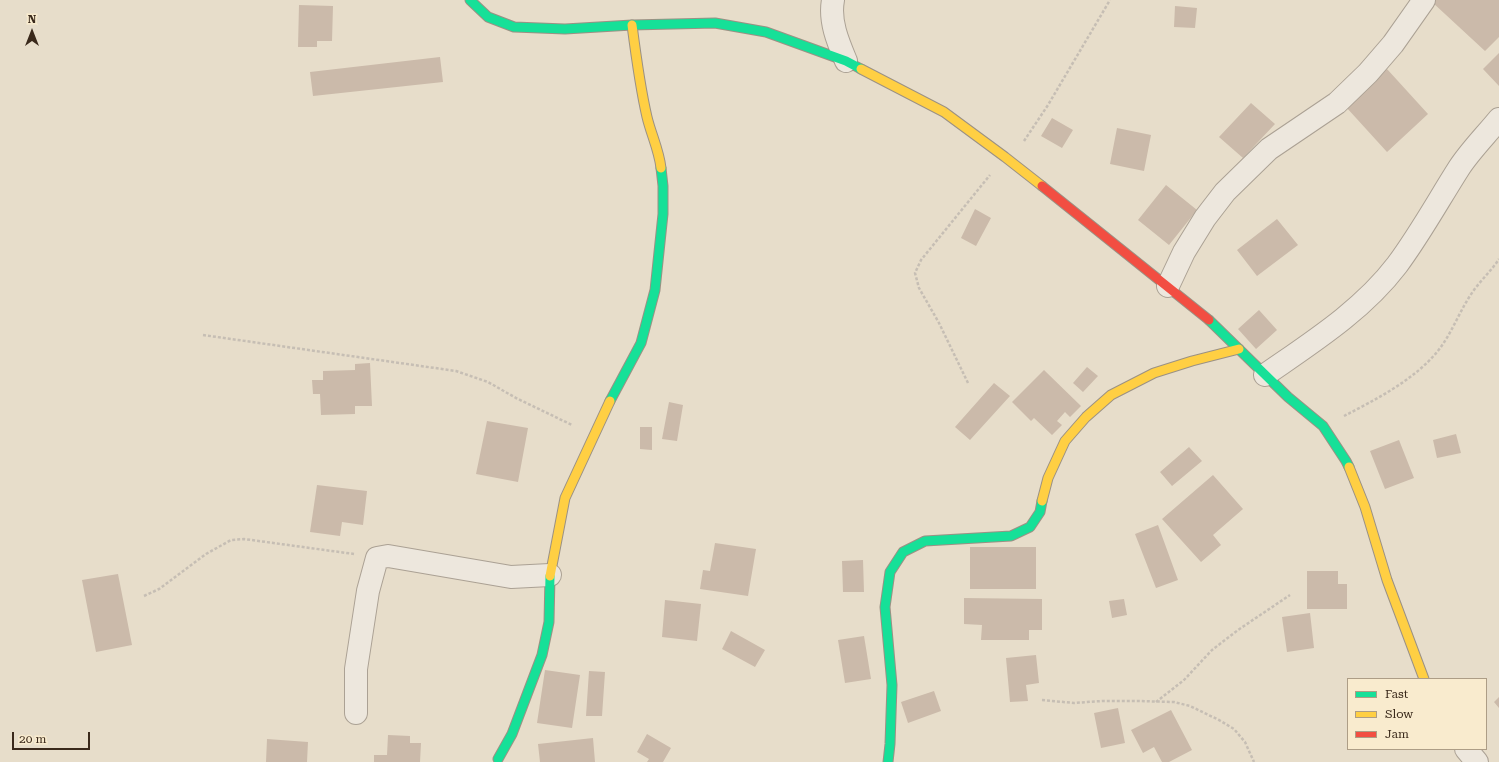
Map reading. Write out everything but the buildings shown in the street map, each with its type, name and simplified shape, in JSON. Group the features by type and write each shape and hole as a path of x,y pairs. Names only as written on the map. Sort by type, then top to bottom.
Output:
{"street":[{"path":"470,0 488,17 514,27 565,29 632,25 715,23 766,32 846,61 944,112 1008,160 1213,323 1288,397 1324,426 1346,461 1364,507 1386,580 1424,678"},
{"path":"833,0 832,6 836,34 846,61"},
{"path":"1168,286 1184,252 1205,218 1225,192 1269,149 1337,103 1368,73 1393,44 1424,0"},
{"path":"498,759 512,734 542,655 549,622 550,575 565,498 593,436 641,343 655,290 663,214 663,186 660,158 648,122 641,92 632,25"},
{"path":"1265,375 1341,320 1368,296 1396,266 1425,224 1460,167 1499,119"},
{"path":"888,762 892,685 885,607 890,572 903,552 925,541 1011,536 1030,527 1040,512 1048,478 1065,441 1086,417 1111,395 1154,373 1239,348"},
{"path":"356,713 356,669 368,591 377,558 388,556 511,577 550,575"},
{"path":"1467,750 1477,762"}],"path":[{"path":"968,383 939,323 919,288 915,273 921,260 1008,160 1048,105 1110,0"},
{"path":"1324,426 1393,389 1431,358 1441,346 1474,290 1494,268 1499,259"},
{"path":"203,335 456,370 488,382 516,398 593,436"},
{"path":"144,596 159,589 206,554 231,540 244,538 377,558"},
{"path":"1156,702 1184,680 1212,650 1222,642 1290,595"},
{"path":"1042,700 1074,703 1138,700 1174,702 1190,706 1234,729 1245,742 1254,762"}],"traffic: fast":[{"path":"470,0 488,17 514,27 565,29 632,25 715,23 766,32 846,61 861,69"},
{"path":"610,401 641,343 655,290 663,214 663,186 661,168"},
{"path":"1209,320 1288,397 1323,426 1349,467"},
{"path":"888,762 892,685 885,607 890,572 903,552 925,541 1011,536 1030,527 1040,512 1042,501"},
{"path":"498,759 512,734 542,655 549,622 550,576"}],"traffic: slow":[{"path":"632,25 638,71 645,106 659,155 661,168"},
{"path":"861,69 944,112 1042,186"},
{"path":"1042,501 1048,478 1065,441 1086,417 1111,395 1154,373 1192,361 1239,349"},
{"path":"550,576 565,498 610,401"},
{"path":"1349,467 1365,507 1387,580 1424,678"}],"traffic: jam":[{"path":"1042,186 1209,320"}]}
